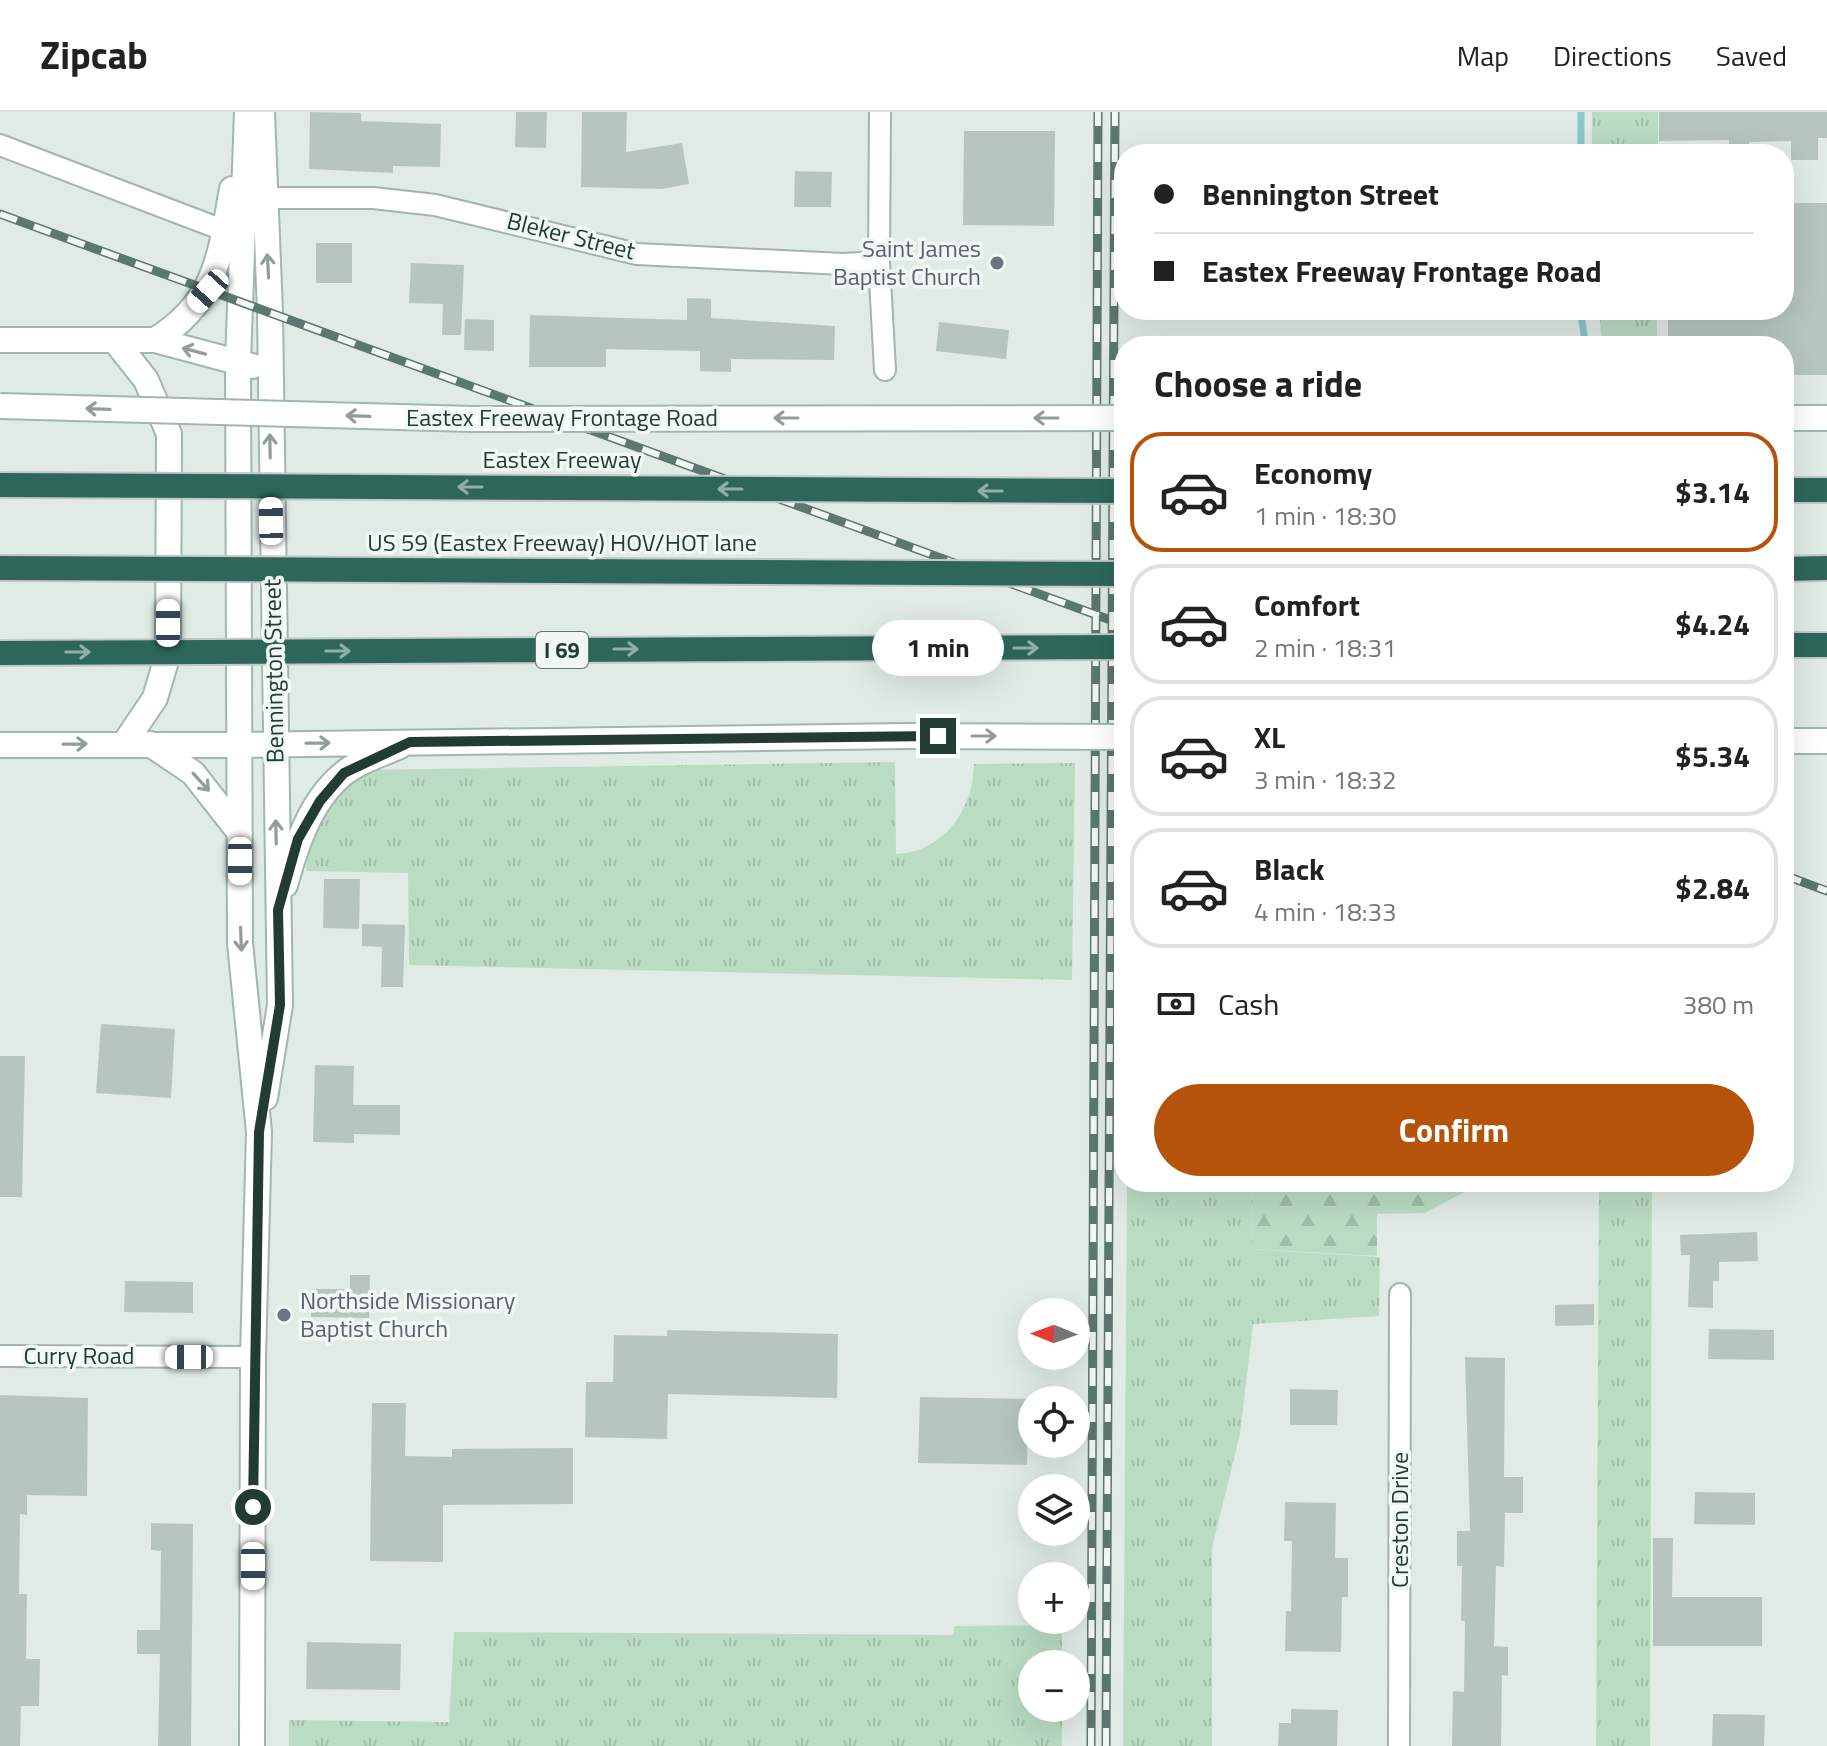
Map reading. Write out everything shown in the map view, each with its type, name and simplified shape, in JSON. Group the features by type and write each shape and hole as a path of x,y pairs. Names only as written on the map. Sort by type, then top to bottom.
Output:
{"highway":[{"path":"0,471 184,485"},
{"name":"Eastex Freeway","path":"0,485 1114,491"},
{"path":"1794,490 1827,490"},
{"name":"US 59 (Eastex Freeway) HOV/HOT lane","path":"0,568 1114,574"},
{"path":"1794,569 1827,568"},
{"path":"1794,645 1827,645"},
{"name":"I 69","path":"0,653 1114,647"}],"main road":[{"name":"Bennington Street","path":"251,117 265,198 280,1005 259,1132"},
{"path":"155,340 171,330 208,291 234,235 251,117"},
{"name":"Bennington Street","path":"234,235 238,362 240,943 259,1132 253,1357 252,1746"},
{"path":"0,340 155,340 269,370"},
{"path":"116,342 146,380 169,434 168,654 155,698 124,744"},
{"name":"Eastex Freeway Frontage Road","path":"0,406 472,419 1114,418"},
{"path":"1794,418 1827,418"},
{"path":"0,745 906,736 1114,737"},
{"path":"1794,741 1827,741"},
{"path":"278,910 298,839 320,801 344,773 410,742"},
{"path":"150,744 193,773 240,833"}],"street":[{"path":"880,112 879,262 885,370"},
{"path":"0,145 234,235"},
{"name":"Bleker Street","path":"265,198 373,198 435,205 637,254 843,264 879,262"},
{"name":"Creston Drive","path":"1399,1746 1400,1294"},
{"name":"Curry Road","path":"0,1356 253,1357"}],"green space":[{"path":"1592,112 1658,112 1658,144 1592,144"},
{"path":"1600,320 1657,320 1657,336 1601,336"},
{"path":"895,762 896,854 928,846 953,826 968,797 974,764 1075,763 1072,980 409,965 408,873 306,871 317,827 343,791 365,770"},
{"path":"1127,1192 1253,1192 1252,1249 1380,1257 1379,1316 1253,1324 1240,1434 1212,1548 1212,1746 1123,1746"},
{"path":"1253,1192 1464,1192 1425,1213 1377,1214 1377,1256 1252,1249"},
{"path":"1599,1192 1652,1192 1650,1746 1596,1746"},
{"path":"1018,1625 1018,1634 1062,1634 1062,1650 1018,1650 1018,1722 1062,1722 1062,1746 289,1746 289,1720 449,1722 454,1632 953,1635 955,1626"}],"building":[{"path":"310,112 361,113 361,121 441,124 440,167 393,166 393,173 309,169"},
{"path":"516,112 547,112 546,148 515,147"},
{"path":"582,112 627,112 626,152 682,143 689,184 662,189 581,187"},
{"path":"1659,112 1827,112 1827,138 1818,138 1818,160 1794,160 1794,144 1791,141 1729,144 1729,140 1659,141"},
{"path":"964,131 1055,131 1054,226 963,225"},
{"path":"795,171 832,172 831,207 794,207"},
{"path":"1794,203 1827,203 1827,375 1794,375 1794,336 1668,336 1668,320 1794,320"},
{"path":"316,243 352,243 352,283 316,283"},
{"path":"411,263 464,265 461,335 442,335 443,304 409,303"},
{"path":"687,298 711,299 711,318 835,326 834,360 731,359 731,372 700,371 700,351 606,349 606,367 529,367 530,315 687,320"},
{"path":"465,319 494,320 494,351 464,350"},
{"path":"939,322 1009,330 1006,359 936,351"},
{"path":"324,879 360,879 359,929 323,928"},
{"path":"362,924 405,925 403,987 381,987 382,947 362,946"},
{"path":"101,1024 175,1029 171,1098 96,1093"},
{"path":"0,1056 25,1056 22,1197 0,1197"},
{"path":"315,1065 354,1066 353,1105 400,1105 400,1135 354,1134 354,1143 313,1142"},
{"path":"1757,1232 1758,1261 1719,1262 1719,1281 1713,1281 1713,1308 1688,1307 1690,1255 1681,1255 1680,1235"},
{"path":"350,1275 370,1275 369,1318 311,1317 311,1289 350,1289"},
{"path":"125,1281 193,1282 193,1313 124,1312"},
{"path":"1594,1304 1594,1325 1555,1326 1555,1305"},
{"path":"1709,1329 1774,1330 1774,1360 1708,1359"},
{"path":"667,1330 838,1334 837,1398 668,1394 667,1439 585,1437 586,1382 613,1382 614,1335 667,1336"},
{"path":"1465,1357 1505,1358 1504,1477 1523,1477 1523,1513 1505,1513 1504,1567 1496,1566 1494,1646 1508,1647 1508,1676 1502,1675 1501,1746 1452,1746 1453,1691 1464,1692 1465,1621 1461,1621 1462,1566 1457,1566 1457,1531 1470,1531"},
{"path":"1290,1389 1338,1390 1337,1425 1290,1425"},
{"path":"0,1395 88,1398 87,1496 27,1495 27,1515 20,1514 19,1594 27,1594 26,1659 40,1659 39,1706 21,1706 20,1746 0,1746"},
{"path":"920,1397 1018,1399 1018,1458 1027,1458 1027,1465 918,1463"},
{"path":"372,1403 406,1403 405,1456 452,1457 452,1449 573,1448 573,1504 443,1505 443,1562 370,1561"},
{"path":"1695,1492 1755,1493 1755,1525 1694,1524"},
{"path":"1285,1502 1336,1503 1335,1558 1348,1558 1348,1597 1342,1597 1341,1652 1285,1651 1286,1611 1291,1611 1292,1541 1284,1541"},
{"path":"151,1523 193,1524 191,1746 158,1746 160,1654 137,1654 137,1630 160,1630 161,1551 151,1550"},
{"path":"1653,1538 1673,1538 1672,1597 1762,1597 1762,1646 1653,1646"},
{"path":"307,1642 401,1644 400,1690 306,1689"},
{"path":"1291,1709 1338,1710 1337,1746 1278,1746 1279,1723 1291,1723"},
{"path":"1713,1714 1765,1715 1764,1746 1712,1746"}],"waterway":[{"path":"1581,112 1581,144"},
{"path":"1582,320 1584,336"}],"railway":[{"path":"1091,1746 1098,112"},
{"path":"1115,112 1115,144"},
{"path":"0,214 1114,621"},
{"path":"1106,1746 1114,294"},
{"path":"1794,879 1827,891"}],"place":[{"name":"Saint James Baptist Church","path":"997,263"},
{"name":"Northside Missionary Baptist Church","path":"284,1315"}],"route":[{"path":"253,1507 259,1132 280,1005 278,910 298,839 320,801 344,773 410,742 938,736"}]}
